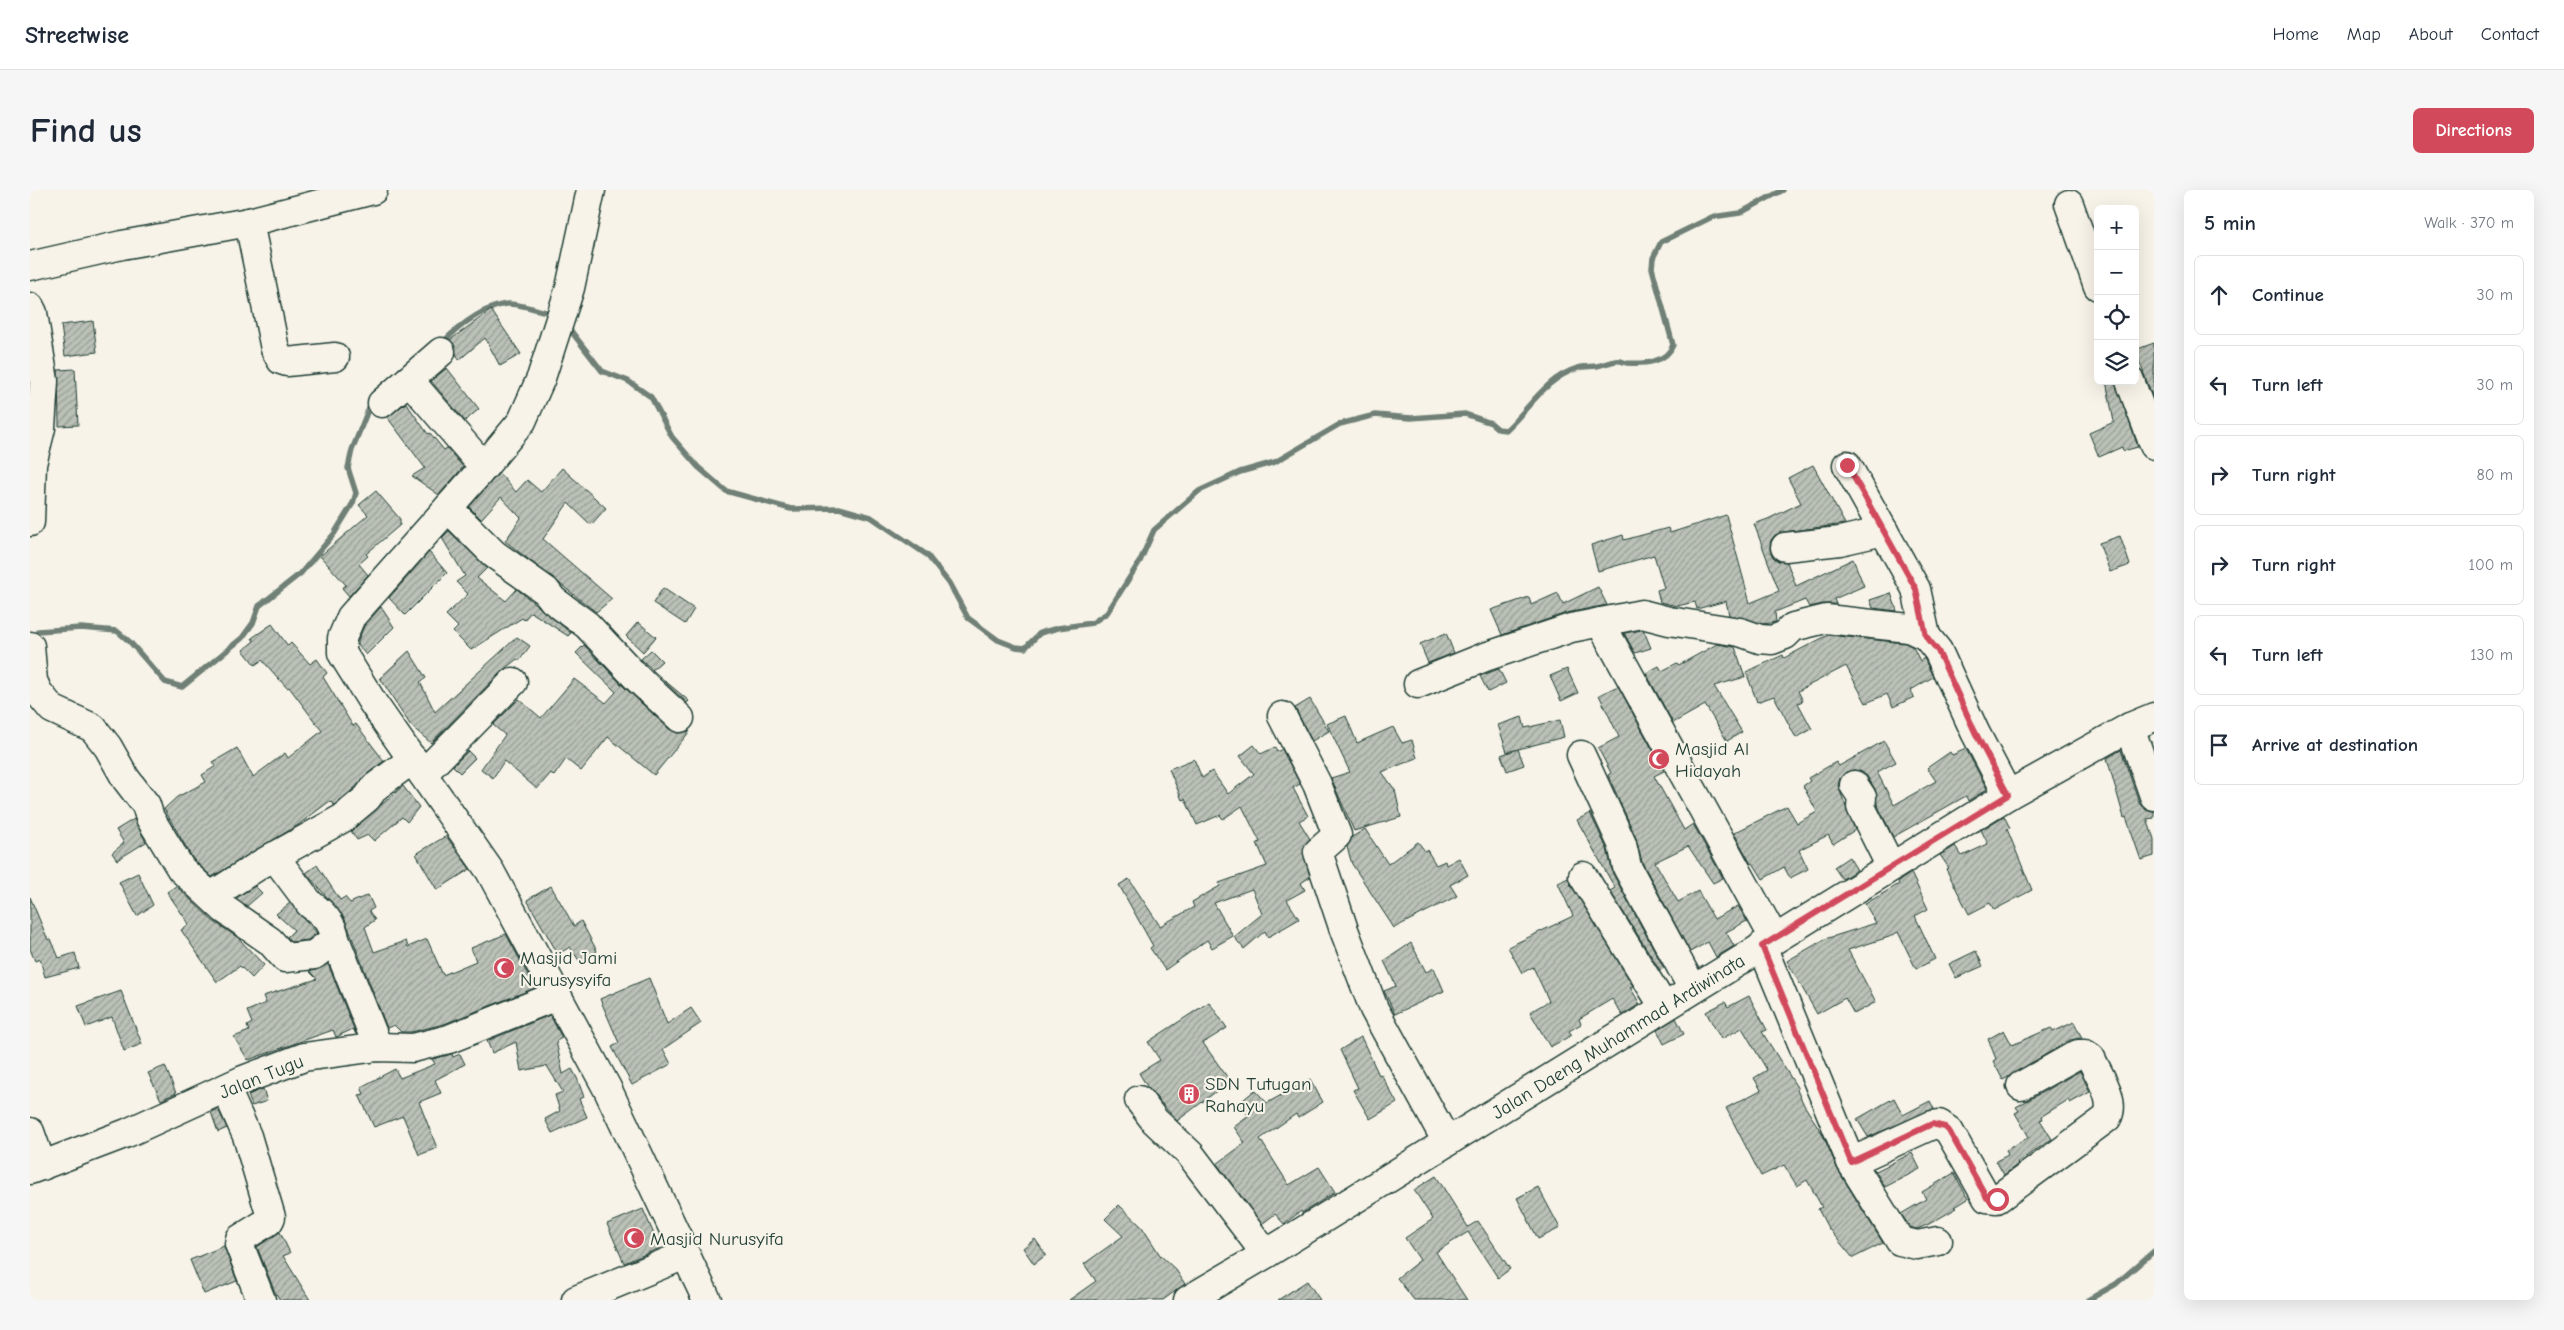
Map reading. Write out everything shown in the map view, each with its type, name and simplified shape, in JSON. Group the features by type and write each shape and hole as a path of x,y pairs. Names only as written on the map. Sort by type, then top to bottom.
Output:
{"street":[{"path":"52,376 50,343 32,266 122,245 249,222 373,190"},
{"path":"591,190 570,288 542,378 522,421 484,467 351,617 342,638 342,653 350,669 490,871 607,1088 707,1300"},
{"path":"2069,204 2094,275"},
{"path":"249,222 275,349 281,360 287,362 335,357"},
{"path":"30,307 44,381 41,428 32,464 30,522"},
{"path":"382,403 441,352"},
{"path":"409,380 484,467"},
{"path":"2132,385 2154,445"},
{"path":"1847,465 1916,589 1926,636"},
{"path":"448,508 494,554 546,591 553,600 586,625 636,677 680,718"},
{"path":"1785,547 1840,541 1884,531"},
{"path":"1418,684 1485,657 1571,628 1642,614 1669,621 1740,632 1760,639 1772,640 1785,635 1793,627 1826,619 1890,624 1909,628 1926,636 1938,651 1975,732 2008,795"},
{"path":"1600,622 1768,942 1851,1162 1900,1241 1916,1245 1938,1242"},
{"path":"30,646 33,681 38,692 52,709 92,728 108,747 126,779 146,805 150,818 181,869 224,909 270,941 285,958 314,954 335,939"},
{"path":"211,896 274,856 343,818 367,798 375,787 418,766 513,682"},
{"path":"1282,716 1317,784 1337,835 1318,852 1344,930 1374,1009 1447,1142"},
{"path":"2142,722 2154,796"},
{"name":"Jalan Daeng Muhammad Ardiwinata","path":"1188,1300 1266,1254 2008,795 2142,722"},
{"path":"1581,755 1622,844 1627,867 1693,989"},
{"path":"1854,785 1862,797 1861,807 1891,867"},
{"path":"274,856 310,904 318,909 334,930 335,939 378,1047"},
{"path":"1583,876 1664,1008"},
{"name":"Jalan Tugu","path":"36,1168 127,1133 243,1080 304,1058 378,1047 413,1048 449,1038 556,996"},
{"path":"1851,1162 1932,1124 1939,1124 1949,1131 1987,1198 1997,1199 2107,1118 2111,1111 2111,1103 2091,1058 2085,1054 2078,1054 2021,1086"},
{"path":"226,1089 247,1136 271,1217 270,1221 240,1239 239,1244 261,1300"},
{"path":"1139,1100 1155,1121 1190,1154 1266,1254"},
{"path":"30,1132 36,1168"},
{"path":"576,1300 685,1255"}],"building":[{"path":"491,310 521,354 500,366 485,338 459,360 450,340"},
{"path":"93,321 97,352 65,356 61,325"},
{"path":"2154,343 2153,398 2139,361 2139,349"},
{"path":"447,368 479,409 465,421 431,381"},
{"path":"75,369 78,425 59,426 58,370"},
{"path":"2107,385 2116,385 2138,447 2123,451 2122,447 2099,457 2089,433 2114,422"},
{"path":"406,403 428,434 430,433 444,450 447,448 463,467 439,495 412,476 425,468 387,417"},
{"path":"1813,465 1845,524 1783,532 1775,535 1771,540 1770,549 1773,557 1778,561 1787,562 1796,586 1853,559 1864,586 1834,599 1836,604 1809,607 1805,600 1775,612 1776,622 1763,624 1729,615 1726,601 1697,609 1695,602 1677,606 1660,602 1657,590 1664,588 1654,555 1598,571 1591,545 1623,535 1624,540 1668,528 1670,533 1726,515 1750,603 1779,591 1754,524 1801,503 1788,478"},
{"path":"562,468 606,508 591,525 568,503 543,539 612,599 596,612 505,541 521,518 501,497 481,519 469,507 499,473 516,492 527,480 541,492"},
{"path":"376,491 400,519 400,525 366,554 368,556 359,564 368,575 349,596 342,588 346,585 320,556 368,515 359,505"},
{"path":"449,531 487,568 477,578 506,601 517,589 571,633 568,636 531,612 524,620 522,618 471,650 453,632 458,627 446,615 468,594 456,582 465,576 442,538"},
{"path":"2120,536 2130,565 2110,572 2099,543"},
{"path":"429,552 447,573 405,615 389,598"},
{"path":"1598,587 1607,605 1566,613 1502,635 1491,610 1529,597 1531,605 1558,593 1563,604"},
{"path":"663,588 694,609 685,624 653,603"},
{"path":"1891,593 1897,611 1873,608 1870,600"},
{"path":"381,607 394,627 366,655 358,645 358,641 364,626"},
{"path":"638,622 656,637 643,652 626,636"},
{"path":"272,624 288,646 291,643 310,664 317,659 327,673 323,677 353,726 356,724 384,761 334,805 330,801 298,825 212,877 193,859 164,809 177,797 206,782 202,775 216,766 213,762 237,748 253,777 285,753 288,758 322,731 289,687 287,688 262,660 255,665 243,650 254,641 252,638"},
{"path":"1642,630 1651,648 1635,653 1624,633"},
{"path":"1446,633 1454,653 1428,663 1420,644"},
{"path":"1828,635 1905,643 1913,647 1920,661 1924,658 1933,677 1911,690 1914,697 1893,707 1887,694 1866,703 1846,666 1798,691 1803,701 1798,703 1812,729 1796,738 1774,696 1757,702 1746,672 1783,655 1784,658"},
{"path":"517,637 530,646 519,661 517,659 502,671 431,743 411,726 380,678 409,651 426,678 420,682 435,712"},
{"path":"1717,644 1735,647 1745,677 1714,686 1742,732 1727,741 1705,705 1673,723 1646,673 1659,666 1662,671 1677,663 1679,665"},
{"path":"584,645 625,688 669,729 677,733 690,731 654,775 608,737 581,771 566,759 554,776 551,773 537,789 504,761 493,778 481,769 505,735 493,725 519,699 541,718 574,679 606,703 616,692 576,653"},
{"path":"651,650 662,661 652,670 641,659"},
{"path":"1499,669 1506,683 1488,692 1480,676"},
{"path":"1567,669 1578,693 1561,701 1550,676"},
{"path":"656,673 689,701 687,703"},
{"path":"1618,686 1664,771 1654,776 1684,830 1693,824 1723,878 1713,883 1688,846 1655,862 1678,902 1698,891 1714,919 1738,906 1747,921 1726,932 1734,946 1716,957 1708,942 1690,952 1642,862 1636,838 1608,775 1611,773 1598,748 1619,737 1599,695"},
{"path":"1310,699 1329,731 1312,741 1295,708"},
{"path":"1346,716 1357,743 1393,727 1402,743 1412,740 1417,758 1382,772 1395,790 1401,817 1354,831 1331,778 1350,772 1327,724"},
{"path":"1522,717 1525,728 1560,720 1564,737 1507,752 1498,725"},
{"path":"1884,741 1896,762 1877,772 1894,805 1936,781 1927,768 1950,752 1952,755 1966,749 1987,789 1968,801 1966,796 1893,837 1877,804 1875,789 1867,776 1860,771 1846,772 1840,778 1838,786 1855,830 1833,844 1828,835 1799,850 1808,869 1790,878 1784,867 1763,879 1753,863 1751,864 1734,833 1787,806 1797,823 1817,812 1803,786 1810,781 1808,778 1836,762 1839,766"},
{"path":"1254,745 1261,754 1275,747 1277,752 1282,749 1300,784 1293,788 1308,816 1299,821 1310,839 1303,849 1310,877 1301,883 1305,890 1287,900 1299,919 1268,937 1265,931 1244,949 1234,937 1262,914 1252,889 1214,903 1233,936 1212,948 1207,940 1165,970 1150,948 1153,946 1119,885 1129,879 1160,926 1194,907 1192,902 1220,886 1219,883 1267,866 1257,843 1260,842 1242,806 1223,819 1220,815 1197,825 1185,799 1182,800 1169,769 1194,759 1202,778 1212,771 1228,794 1254,774 1240,756"},
{"path":"1518,749 1524,765 1507,771 1501,755"},
{"path":"2121,750 2139,802 2144,808 2154,811 2154,818 2147,819 2154,839 2154,856 2141,860 2126,817 2124,818 2107,758"},
{"path":"468,751 475,758 460,773 453,766"},
{"path":"403,786 419,807 407,822 402,817 374,841 368,835 357,840 351,831"},
{"path":"1590,813 1607,849 1613,874 1664,968 1660,970 1610,891 1615,888 1577,820"},
{"path":"2004,816 2010,828 2007,829 2032,890 1994,910 1990,903 1969,914 1946,869 1949,868 1940,855 1955,846 1962,856 1988,844 1981,830"},
{"path":"134,819 146,842 117,860 112,853 124,843 116,830"},
{"path":"1365,829 1388,864 1418,842 1425,851 1427,850 1436,865 1445,861 1446,865 1459,858 1468,875 1450,885 1457,896 1394,928 1352,864 1347,847 1352,837"},
{"path":"446,836 470,869 437,890 416,854"},
{"path":"1849,857 1857,870 1842,879 1834,867"},
{"path":"317,865 340,900 345,897 350,903 368,895 374,908 369,911 375,920 365,927 374,952 406,941 408,947 427,939 443,975 476,961 471,948 506,934 535,988 444,1024 411,1032 401,1032 394,1025 387,1028 344,917 306,873"},
{"path":"138,873 153,905 137,916 119,882"},
{"path":"1911,873 1928,909 1915,916 1935,959 1916,969 1898,932 1889,937 1848,950 1876,1002 1854,1014 1845,998 1817,1014 1787,961 1825,939 1876,923 1865,904 1899,884 1898,882"},
{"path":"1568,878 1633,986 1630,987 1640,1004 1622,1015 1612,999 1579,1019 1581,1024 1569,1031 1572,1035 1550,1047 1530,1012 1549,1001 1533,967 1522,973 1508,947 1573,916 1558,883"},
{"path":"176,886 213,921 237,937 264,965 252,978 240,966 217,982 181,930 189,924 167,892"},
{"path":"255,886 262,893 247,906 236,898"},
{"path":"551,886 574,926 581,921 597,951 580,962 570,947 558,954 527,900"},
{"path":"30,897 48,940 51,939 59,958 75,953 79,968 45,977 40,959 35,961 30,949"},
{"path":"290,903 317,933 308,940 291,942 287,937 294,930 276,914"},
{"path":"1411,943 1426,972 1434,968 1444,991 1395,1014 1384,991 1396,986 1384,961"},
{"path":"1976,951 1983,966 1956,978 1949,964"},
{"path":"328,964 356,1034 353,1029 336,1037 333,1030 248,1060 234,1037 249,1031 247,1026 252,1023 247,1011 266,1003 263,996 317,979 309,971"},
{"path":"649,978 667,1024 691,1008 701,1023 663,1049 671,1064 632,1085 612,1047 619,1043 600,999"},
{"path":"121,991 142,1044 124,1051 112,1017 86,1027 78,1006"},
{"path":"1749,996 1767,1030 1762,1032 1798,1089 1804,1105 1822,1133 1838,1170 1883,1243 1853,1258 1828,1228 1818,1209 1822,1207 1807,1180 1797,1186 1784,1165 1761,1176 1726,1108 1761,1090 1754,1078 1767,1070 1742,1028 1721,1039 1706,1012 1725,1002 1728,1007"},
{"path":"1209,1002 1227,1028 1203,1043 1230,1081 1177,1121 1148,1088 1139,1073 1160,1060 1148,1042"},
{"path":"550,1015 562,1038 556,1041 563,1074 572,1069 584,1097 579,1099 587,1117 552,1133 545,1119 560,1111 555,1095 563,1092 547,1066 521,1071 516,1042 492,1053 487,1041"},
{"path":"1676,1018 1684,1034 1664,1044 1657,1030"},
{"path":"2074,1022 2082,1038 2070,1040 2003,1080 1993,1061 1996,1059 1988,1039 2004,1030 2012,1045 2051,1028 2053,1032"},
{"path":"1361,1037 1379,1075 1381,1074 1397,1103 1370,1119 1353,1090 1358,1088 1340,1050"},
{"path":"452,1054 453,1057 460,1054 465,1064 435,1080 441,1093 419,1102 437,1148 419,1155 403,1116 374,1127 359,1095 364,1094 361,1087 395,1069 400,1078 435,1064 432,1059"},
{"path":"165,1066 176,1093 161,1100 148,1073"},
{"path":"2080,1071 2090,1092 2070,1103 2068,1100 2042,1116 2043,1119 2040,1120 2052,1139 2017,1163 2004,1175 1996,1161 2008,1155 2006,1150 2029,1137 2015,1113 2019,1111 2016,1107"},
{"path":"1310,1079 1323,1102 1298,1118 1296,1114 1260,1139 1289,1185 1319,1167 1335,1192 1302,1213 1301,1211 1284,1224 1275,1214 1262,1224 1217,1164 1245,1143 1234,1127 1249,1116 1238,1104 1255,1090 1267,1103"},
{"path":"263,1089 267,1101 252,1106 248,1095"},
{"path":"1894,1098 1903,1115 1930,1101 1934,1109 1868,1137 1857,1119"},
{"path":"218,1109 227,1128 218,1132 211,1112"},
{"path":"1912,1153 1920,1169 1885,1187 1874,1169 1876,1171"},
{"path":"1954,1173 1968,1199 1955,1207 1957,1208 1929,1224 1917,1229 1910,1227 1901,1214 1926,1199 1922,1192"},
{"path":"1436,1176 1468,1227 1478,1221 1510,1269 1498,1278 1468,1232 1436,1252 1467,1300 1414,1300 1397,1278 1420,1260 1405,1238 1433,1219 1414,1190"},
{"path":"1538,1187 1560,1228 1538,1239 1517,1198"},
{"path":"1119,1205 1142,1227 1160,1255 1176,1270 1185,1284 1163,1300 1069,1300 1096,1281 1084,1264 1123,1236 1105,1219"},
{"name":"Masjid Nurusyifa","path":"643,1209 660,1248 624,1263 607,1224"},
{"path":"280,1232 290,1253 283,1256 310,1300 280,1300 274,1290 257,1247"},
{"path":"1035,1239 1046,1255 1034,1264 1023,1248"},
{"path":"224,1246 237,1281 204,1294 190,1260"},
{"path":"1307,1281 1320,1300 1278,1300"}],"waterway":[{"path":"571,331 602,371 628,381 651,397 672,437 698,467 726,491 791,509 839,508 871,517 927,555 949,583 968,618 998,640 1016,647 1025,648 1040,633 1058,628 1092,623 1107,613 1140,561 1154,530 1199,491 1240,472 1275,462 1340,424 1375,415 1411,418 1465,414 1491,423 1498,429 1506,430 1547,386 1566,373 1580,367 1597,366 1617,361 1641,363 1654,361 1665,356 1673,345 1652,268 1653,258 1661,242 1712,217 1740,213 1783,190"},
{"path":"441,344 471,319 480,313 498,306 507,304 517,305 553,314"},
{"path":"38,631 81,628 117,631 130,642 165,682 182,687 242,638 253,623 259,606 301,573 334,534 353,503 356,493 348,468 352,450 370,405 374,402"},
{"path":"2088,1300 2116,1284 2154,1251"}],"place":[{"name":"Masjid Al Hidayah","path":"1659,759"},
{"name":"Masjid Jami Nurusysyifa","path":"504,968"},
{"name":"SDN Tutugan Rahayu","path":"1189,1094"},
{"name":"Masjid Nurusyifa","path":"634,1238"}],"route":[{"path":"1847,465 1916,589 1926,636 1938,651 1975,732 2008,795 1762,946 1851,1162 1932,1124 1939,1124 1949,1131 1987,1198 1991,1200 1997,1199"}]}
